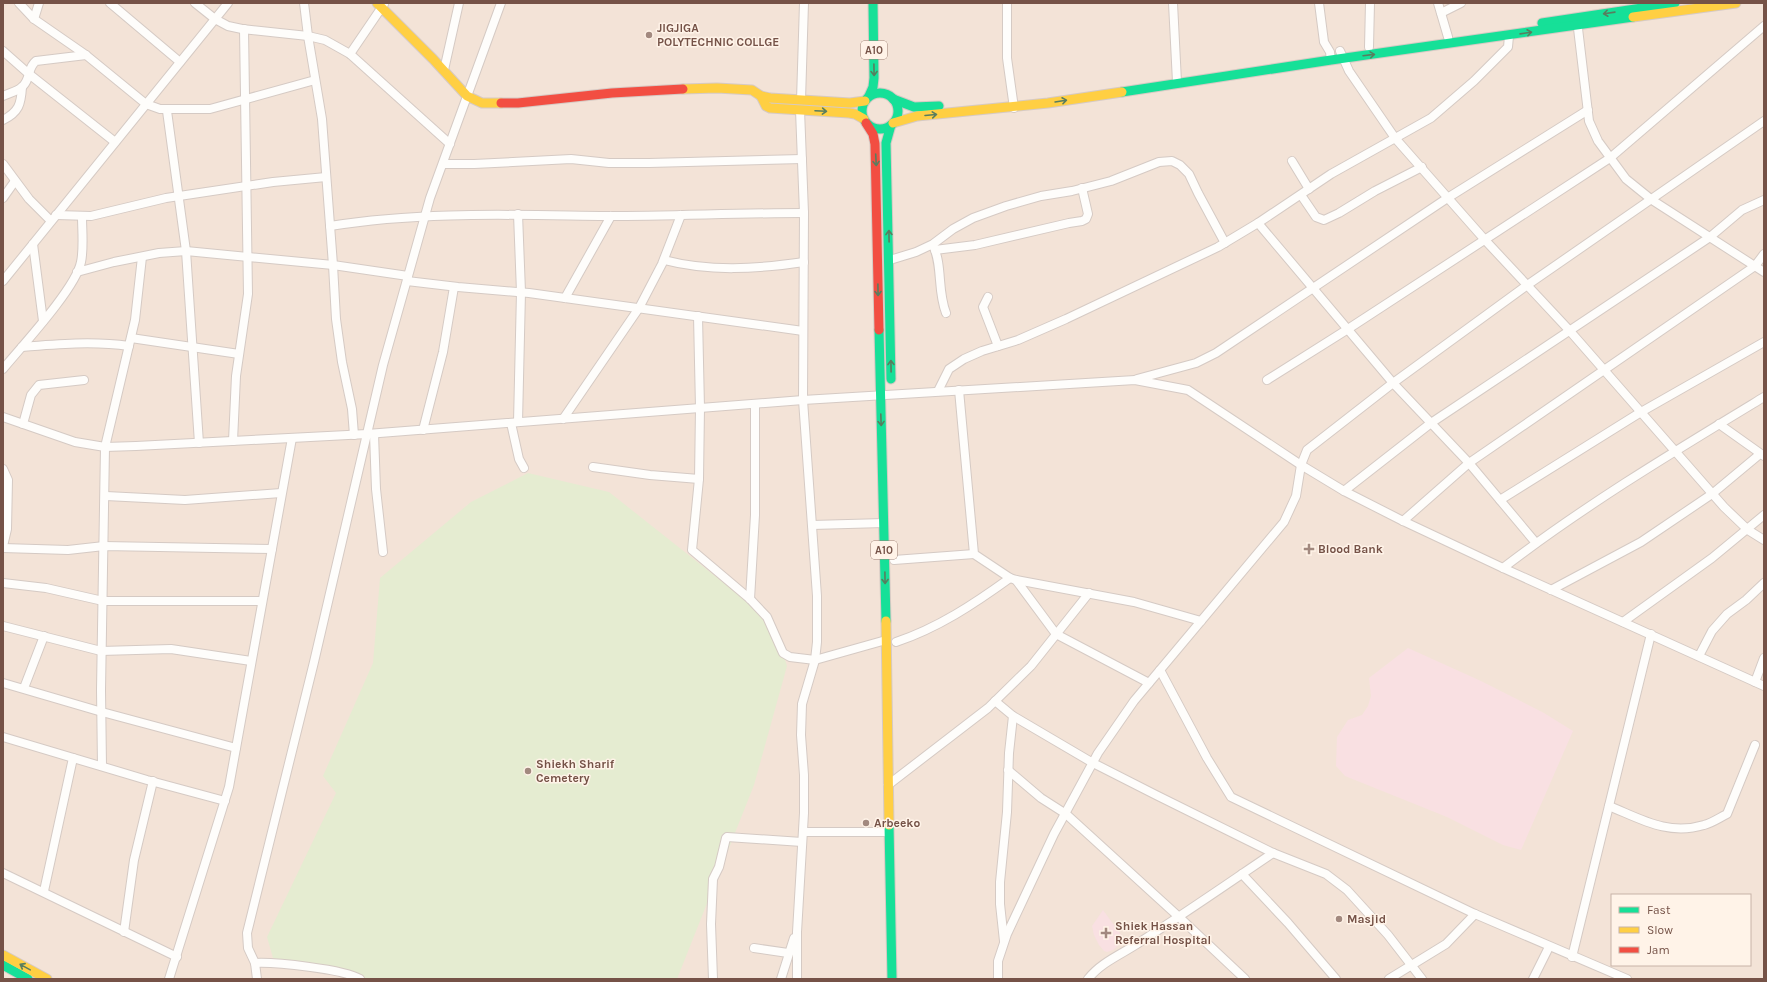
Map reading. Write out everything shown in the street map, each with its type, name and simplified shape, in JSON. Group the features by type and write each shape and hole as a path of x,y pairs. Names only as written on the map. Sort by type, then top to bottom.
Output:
{"main road":[{"name":"A10","path":"873,3 874,87 862,112 865,121 873,134 875,144 884,523 892,979"},
{"path":"761,96 766,106 855,114 877,129 883,129 892,124 917,116 1013,104 1331,56 1509,36 1577,22 1637,6 1675,3"},
{"path":"1341,55 1369,47 1736,3"},
{"path":"381,5 467,96 482,103 518,103 620,93 717,88 752,90 761,96 770,98 850,103 867,99 880,93 902,104 920,107 1013,104"},
{"path":"886,86 897,106 898,111 886,143 890,260 891,398"},
{"path":"895,590 896,695"},
{"path":"898,764 898,783"},
{"path":"3,955 47,979"},
{"path":"3,965 28,979"}],"street":[{"path":"19,3 34,19 86,55 146,104 166,110 210,109 315,80"},
{"path":"34,19 39,3"},
{"path":"110,3 180,62"},
{"path":"195,3 215,19 228,26 308,36 326,40 350,54 450,144"},
{"path":"3,281 228,3"},
{"path":"304,3 322,120 336,319 342,362 352,409 354,435"},
{"path":"444,70 459,3"},
{"path":"257,979 255,963 248,948 247,933 370,434 383,365 425,216 467,96 502,3"},
{"path":"801,100 804,3"},
{"path":"1008,3 1007,58 1013,104"},
{"path":"1173,3 1177,79"},
{"path":"1319,3 1324,42 1331,56"},
{"path":"1369,47 1370,3"},
{"path":"1438,3 1448,37"},
{"path":"1441,14 1461,3"},
{"path":"350,54 381,5"},
{"path":"1577,22 1589,121 1598,141 1610,158 1626,178 1652,200 1764,272"},
{"path":"1267,380 1348,330 1610,158 1764,26"},
{"path":"233,441 236,376 248,294 244,29"},
{"path":"938,391 949,369 964,359 1018,340 1066,319 1225,243 1258,223 1331,174 1431,118 1474,81 1508,47 1509,36"},
{"path":"3,51 29,74 115,142"},
{"path":"3,120 13,115 22,101 22,87 29,74 31,65 36,61 86,55"},
{"path":"1341,55 1349,71 1396,138 1526,286 1605,370 1712,494 1748,530 1764,540"},
{"path":"3,96 22,87"},
{"path":"166,110 186,251 194,347 199,443"},
{"path":"797,979 797,932 804,776 801,736 802,704 814,660 817,642 817,596 803,400 804,213 800,110"},
{"path":"3,417 75,442 106,447 370,434 803,400 880,396 891,398 938,391 1135,380 1196,363 1216,353 1314,289 1449,197 1588,110"},
{"path":"998,979 998,961 1004,943 1030,884 1093,763 1134,701 1284,522 1296,496 1300,465 1307,450 1392,382 1526,286 1764,121"},
{"path":"443,164 474,164 571,159 609,163 802,159"},
{"path":"934,247 953,229 973,218 1041,196 1111,181 1159,162 1172,161 1180,165 1189,174 1225,243"},
{"path":"1292,161 1309,189"},
{"path":"3,164 29,199 54,218 91,216 178,196 326,177"},
{"path":"1301,195 1316,217 1324,220 1339,213 1375,191 1422,167"},
{"path":"3,198 15,181"},
{"path":"890,260 934,247 975,245 1061,224 1082,221 1088,214 1082,188"},
{"path":"1344,491 1431,423 1710,237 1742,210 1764,200"},
{"path":"330,226 372,219 425,216 518,214 611,216 804,213"},
{"path":"518,214 521,292 515,423 519,459 524,468"},
{"path":"563,419 639,308 664,260 681,215"},
{"path":"3,369 43,321 74,280 81,263 82,216"},
{"path":"565,298 611,216"},
{"path":"1258,223 1392,382 1468,463 1536,543"},
{"path":"33,244 43,321"},
{"path":"934,247 938,261 941,300 946,313"},
{"path":"78,272 142,256 172,251 248,256 333,265 454,287 521,292 803,331"},
{"path":"1403,521 1468,463 1755,266 1764,254"},
{"path":"102,766 101,651 106,496 106,447 132,338 142,256"},
{"path":"664,260 688,266 713,268 764,268 804,262"},
{"path":"423,430 443,352 454,287"},
{"path":"988,297 983,307 998,346"},
{"path":"698,316 700,408 699,479 692,550 750,599 767,617 782,652 790,657 814,660 886,640"},
{"path":"132,338 239,354"},
{"path":"1500,500 1641,412 1764,342"},
{"path":"22,347 67,343 115,344 129,346"},
{"path":"23,424 31,395 39,385 84,380"},
{"path":"1135,380 1188,390 1300,465 1344,491 1403,521 1503,568 1764,686"},
{"path":"959,390 974,554"},
{"path":"1503,568 1536,543 1675,451 1763,399"},
{"path":"750,599 755,515 755,404"},
{"path":"1551,590 1641,542 1712,494 1762,455 1719,424"},
{"path":"370,434 383,552"},
{"path":"169,979 229,787 292,438"},
{"path":"593,467 650,475 699,479"},
{"path":"3,469 8,480 7,529 3,547 68,550 104,546 272,549"},
{"path":"106,496 185,500 282,493"},
{"path":"1622,622 1712,558 1748,530 1764,515"},
{"path":"812,524 884,523"},
{"path":"894,560 974,554 1013,579 1056,634 1149,683"},
{"path":"896,642 944,622 1013,579 1134,602 1201,621"},
{"path":"3,583 46,588 103,601 262,601"},
{"path":"1699,656 1712,631 1727,614 1746,600 1764,583"},
{"path":"888,785 898,783 988,708 1031,666 1089,593"},
{"path":"3,626 101,651 171,649 251,661"},
{"path":"1572,956 1651,634"},
{"path":"24,688 44,636"},
{"path":"1755,682 1764,658"},
{"path":"1160,670 1207,758 1231,797 1475,914 1549,947 1627,979"},
{"path":"3,683 102,712 236,748"},
{"path":"995,701 1013,716 1093,763 1273,853 1326,874 1347,890 1388,935 1422,979"},
{"path":"1004,943 1000,904 1000,882 1007,812 1008,770 1013,716"},
{"path":"3,736 73,758 225,801"},
{"path":"1609,806 1661,827 1681,829 1705,825 1727,814 1755,746"},
{"path":"44,891 73,758"},
{"path":"1008,770 1040,798 1066,814 1245,979"},
{"path":"124,932 134,860 153,781"},
{"path":"802,832 889,832"},
{"path":"713,979 713,879 719,867 726,838 802,842"},
{"path":"1088,979 1093,972 1106,962 1179,917 1273,853"},
{"path":"3,873 44,891 58,900 177,957"},
{"path":"1242,874 1288,923 1336,979"},
{"path":"1389,979 1446,944 1475,914"},
{"path":"781,979 788,954 797,932"},
{"path":"1533,979 1549,947"},
{"path":"754,948 788,954"},
{"path":"255,963 269,962 336,972 356,976 360,979"}],"shaded area":[{"path":"3,3 1764,3 1764,979 3,979"},
{"path":"1408,648 1481,681 1544,713 1573,731 1521,850 1503,845 1447,817 1345,776 1336,766 1337,737 1348,720 1362,715 1368,706 1371,696 1369,678"},
{"name":"Shiek Hassan Referral Hospital","path":"1103,910 1125,940 1113,950 1107,952 1104,951 1099,945 1094,935 1092,926"}],"green space":[{"path":"528,473 609,492 773,622 787,666 754,785 677,979 361,979 346,971 273,958 267,937 336,793 323,776 373,663 380,578 471,502"}],"traffic: fast":[{"path":"869,96 873,87 874,78 873,3"},
{"path":"1542,23 1675,3"},
{"path":"1122,92 1331,60 1633,17"},
{"path":"883,93 893,98 897,104 898,111 897,118 893,124 887,128 877,129 867,124 863,118 862,108 867,98 873,94 883,93"},
{"path":"893,99 914,107 939,106"},
{"path":"891,125 886,143 891,379"},
{"path":"879,330 886,621"},
{"path":"889,825 892,979"},
{"path":"3,965 28,979"}],"traffic: slow":[{"path":"377,3 433,59 467,96 482,103 501,103"},
{"path":"1633,17 1736,3"},
{"path":"683,89 717,88 752,90 761,96 770,98 850,103 865,101"},
{"path":"893,123 917,116 1048,103 1122,92"},
{"path":"761,96 766,106 770,108 849,113 855,114 864,119"},
{"path":"886,621 889,825"},
{"path":"3,955 47,979"}],"traffic: jam":[{"path":"501,103 518,103 612,93 683,89"},
{"path":"866,123 873,134 875,144 879,330"}],"place":[{"name":"JIGJIGA POLYTECHNIC COLLGE","path":"649,35"},
{"name":"Blood Bank","path":"1309,549"},
{"name":"Shiekh Sharif Cemetery","path":"528,771"},
{"name":"Arbeeko","path":"866,823"},
{"name":"Masjid","path":"1339,919"},
{"name":"Shiek Hassan Referral Hospital","path":"1106,933"}]}
